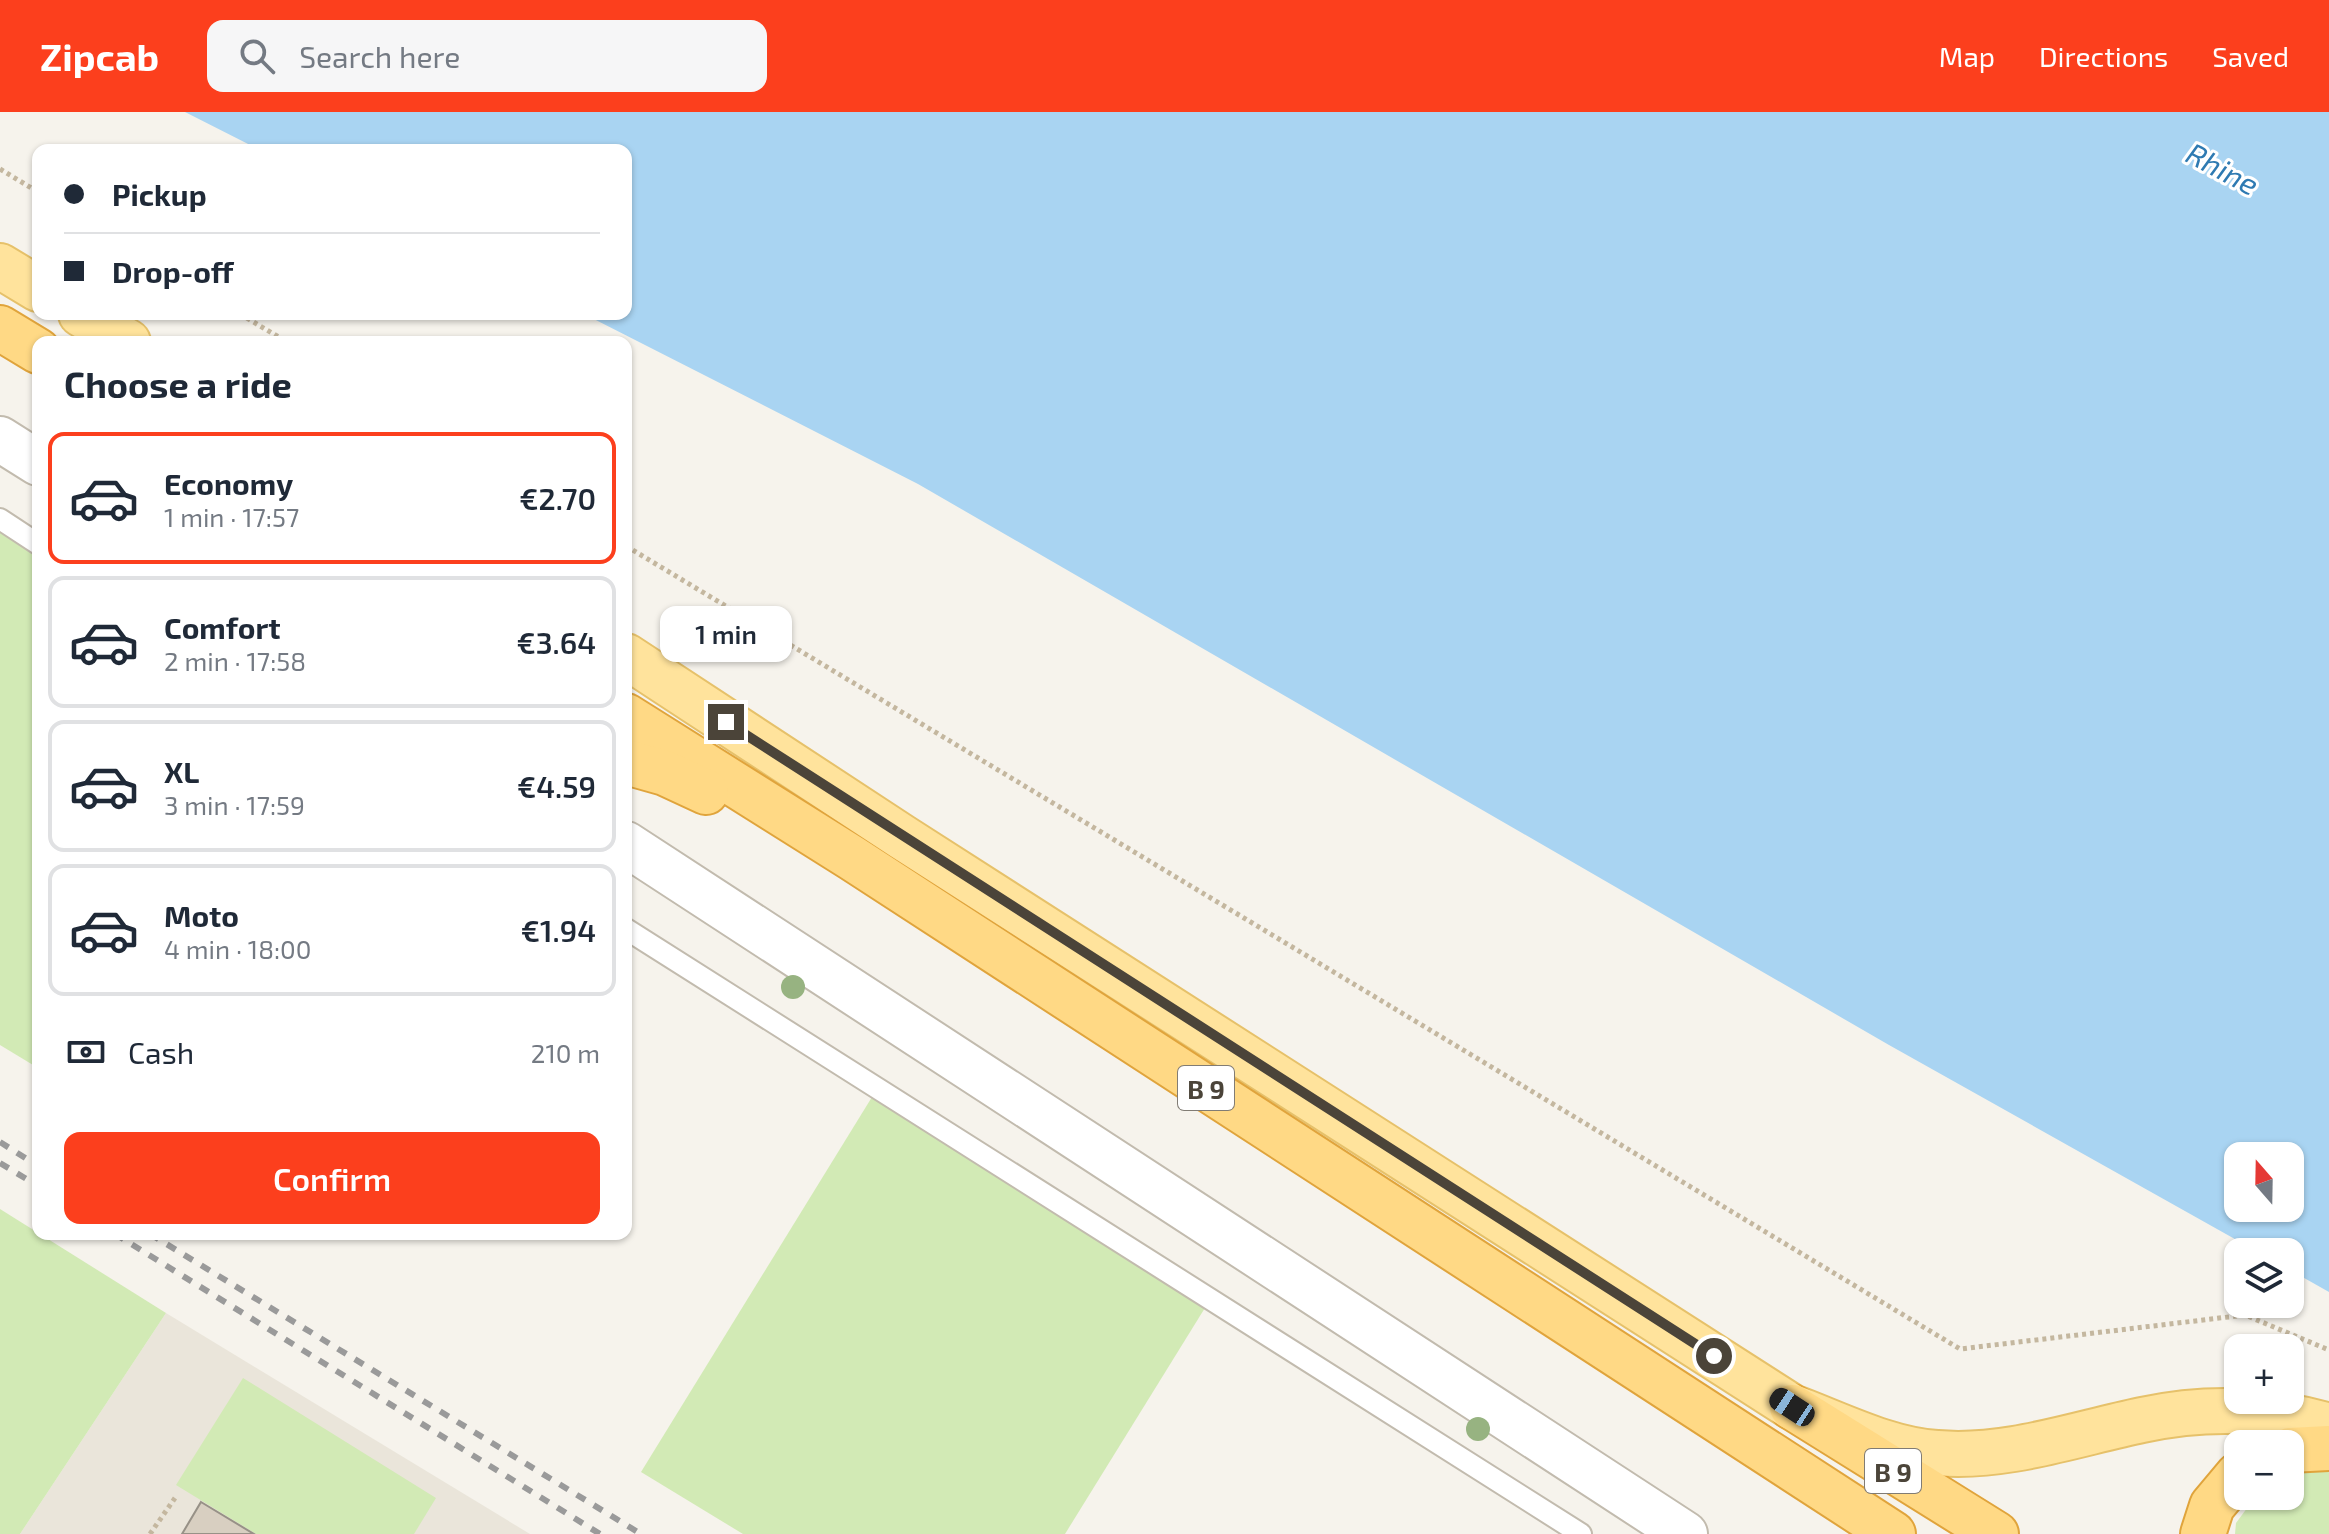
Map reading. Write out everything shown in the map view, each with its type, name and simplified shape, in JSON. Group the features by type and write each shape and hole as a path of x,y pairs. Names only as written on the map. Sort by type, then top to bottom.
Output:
{"highway":[{"path":"0,328 32,347"},
{"name":"B 9","path":"632,720 852,858 1893,1534"},
{"path":"632,764 665,773 852,858"},
{"name":"B 9","path":"1792,1407 1996,1534"},
{"path":"2304,1449 2329,1448"},
{"path":"2203,1534 2212,1506 2224,1492"}],"main road":[{"path":"0,266 32,285"},
{"path":"91,320 118,336"},
{"name":"B 9","path":"632,660 902,837 1792,1407"},
{"path":"1792,1407 1902,1448 1938,1454 2012,1450 2191,1412 2237,1410 2329,1426"}],"street":[{"path":"0,439 32,459"},
{"path":"632,848 1685,1534"}],"lane":[{"path":"0,519 32,540"},
{"path":"632,933 1581,1534"}],"path":[{"path":"0,169 32,188"},
{"path":"250,320 277,336"},
{"path":"632,550 1960,1349 2245,1315 2329,1350"},
{"path":"150,1534 175,1498"}],"shaded area":[{"path":"166,1313 530,1534 20,1534"}],"green space":[{"path":"0,530 32,552 32,1064 0,1045"},
{"path":"872,1097 1208,1303 1065,1534 743,1534 641,1472"},
{"path":"0,1209 32,1229 32,1240 49,1240 166,1313 20,1534 0,1534"},
{"path":"243,1378 436,1498 414,1534 256,1534 176,1485"},
{"path":"2329,1468 2329,1534 2235,1534 2236,1523 2246,1510 2304,1510 2304,1469"}],"water":[{"name":"Rhine","path":"185,112 2329,112 2329,1292 2304,1278 2304,1238 2233,1238 1889,1045 918,484 596,320 632,320 632,144 248,144"}],"building":[{"path":"201,1502 254,1534 182,1534"}],"railway":[{"path":"0,1142 32,1162"},
{"path":"0,1163 32,1182"},
{"path":"125,1240 600,1534"},
{"path":"160,1240 641,1534"}],"route":[{"path":"726,722 1714,1356"}]}
